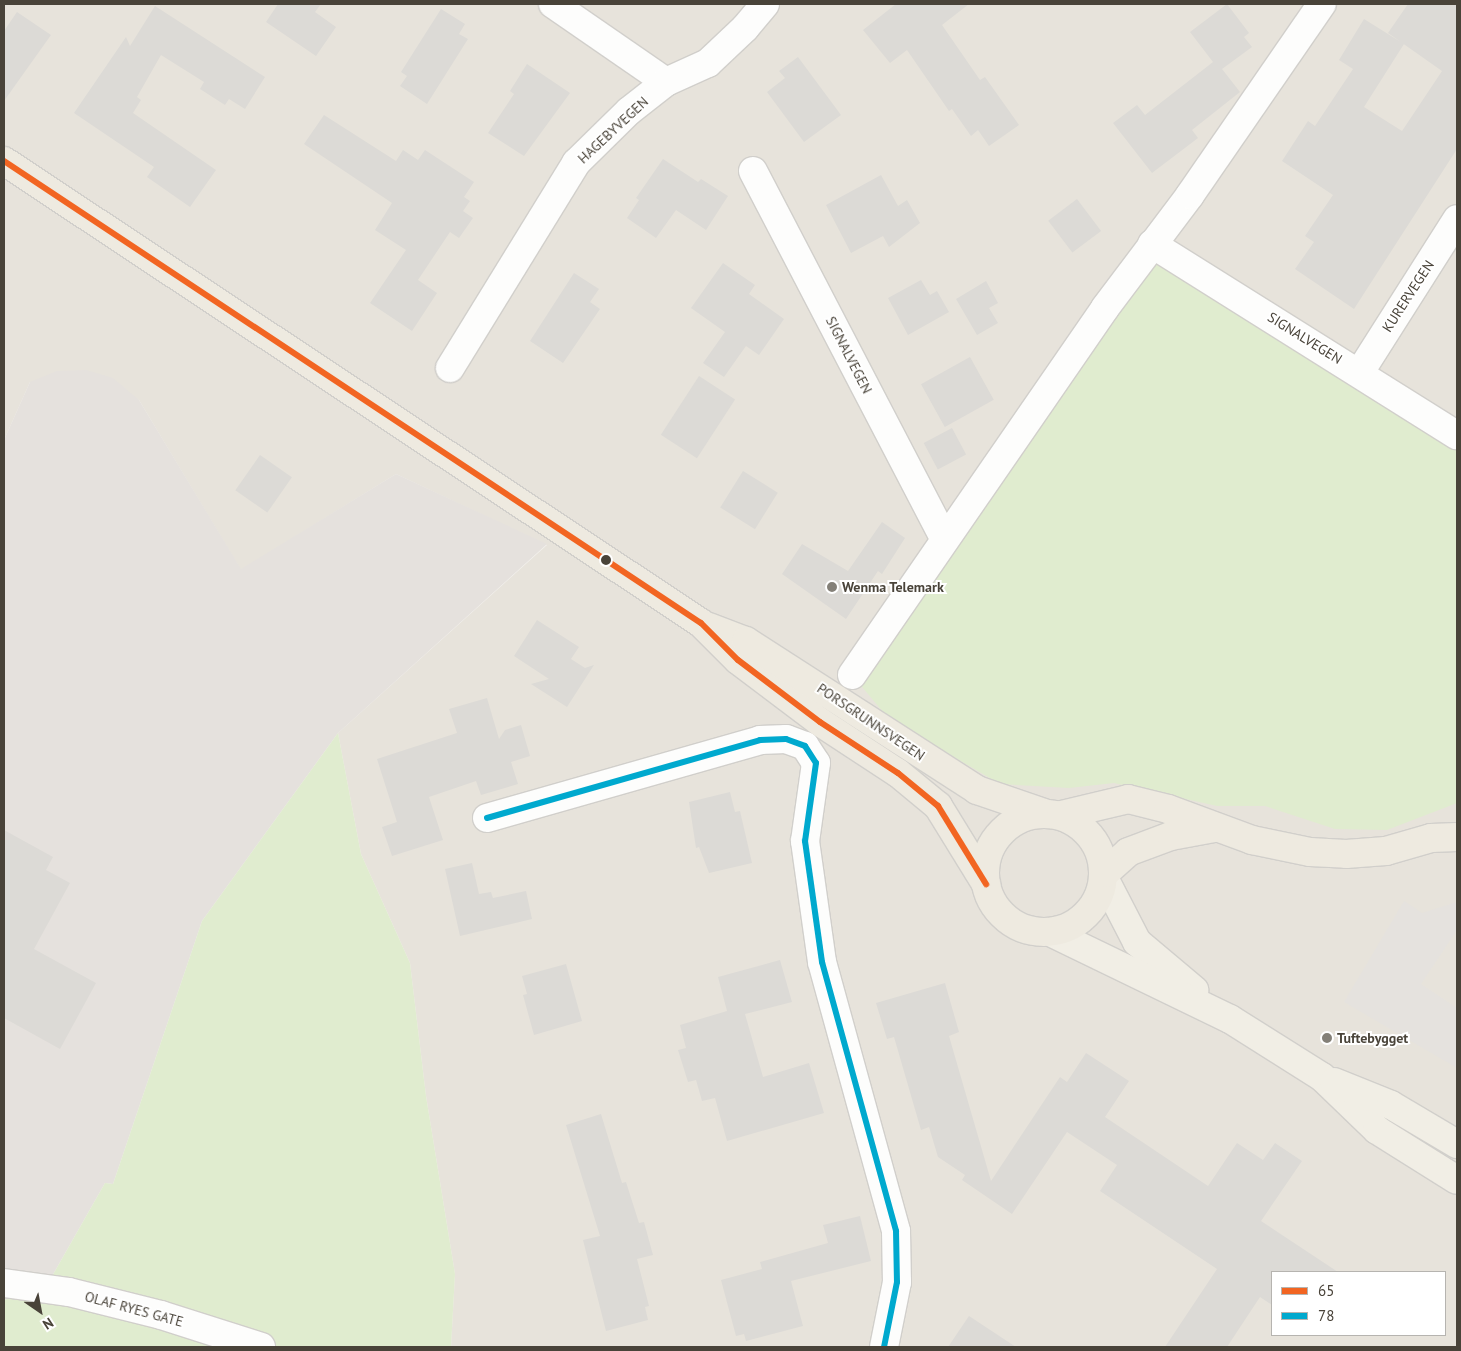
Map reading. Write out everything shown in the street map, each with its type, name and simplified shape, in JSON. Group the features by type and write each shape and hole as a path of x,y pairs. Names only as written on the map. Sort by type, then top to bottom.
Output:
{"highway":[{"name":"PORSGRUNNSVEGEN","path":"4,161 700,624 738,660 820,722 898,773 938,806 986,884 1002,915 1016,925 1050,932"},
{"name":"PORSGRUNNSVEGEN","path":"700,624 746,641 978,790 1052,814 1090,834 1098,847 1104,876"},
{"path":"986,884 989,850 998,835 1011,823 1128,799 1168,809 1214,828 1310,852 1346,854 1386,851 1444,838 1457,822"},
{"path":"1050,932 1067,928 1084,917 1100,893 1104,876 1128,852 1171,836 1214,828"}],"main road":[{"name":"PORSGRUNNSVEGEN","path":"1104,876 1136,942 1230,1019"},
{"name":"PORSGRUNNSVEGEN","path":"1050,932 1230,1019 1322,1077 1391,1105 1457,1144"},
{"name":"PORSGRUNNSVEGEN","path":"1322,1077 1377,1130 1457,1180"}],"street":[{"path":"553,4 666,82"},
{"name":"HAGEBYVEGEN","path":"450,368 576,163 629,111 666,82 708,63 746,28 765,4"},
{"path":"852,675 944,538 1152,244 1207,170 1322,4"},
{"name":"SIGNALVEGEN","path":"753,171 944,538"},
{"name":"KURERVEGEN","path":"1360,372 1457,219"},
{"name":"SIGNALVEGEN","path":"1152,244 1360,372 1457,435"},
{"path":"487,818 760,740 786,739 805,746 816,763 805,841 822,962 896,1231 898,1282 884,1347"},
{"name":"OLAF RYES GATE","path":"4,1283 78,1294 160,1315 261,1347"}],"shaded area":[{"path":"4,4 1457,4 1457,1347 451,1347 455,1274 426,1096 410,963 361,854 338,733 547,545 396,474 241,570 139,400 30,382 4,440"},
{"path":"86,370 113,378 139,400 241,569 396,474 547,544 338,733 202,921 113,1184 105,1183 47,1285 4,1300 4,440 30,382 57,371"},
{"path":"1404,901 1422,913 1457,902 1457,930 1421,984 1457,1008 1457,1068 1344,1002"}],"green space":[{"path":"1152,244 1457,444 1457,803 1387,830 1335,829 1265,806 1217,806 1114,783 1069,788 1000,784 889,719 852,675"},
{"path":"338,733 361,854 410,963 426,1096 455,1274 451,1347 4,1347 4,1300 47,1285 105,1183 113,1184 202,921"}],"building":[{"path":"278,4 321,4 315,12 336,27 316,56 266,22"},
{"path":"896,4 969,4 942,25 980,80 985,77 1019,125 989,146 978,130 971,136 952,109 949,111 907,50 890,63 863,30"},
{"path":"1227,4 1249,33 1244,37 1252,47 1222,69 1240,92 1192,130 1198,138 1152,173 1113,123 1137,105 1145,115 1213,62 1190,32"},
{"path":"1408,4 1457,4 1457,149 1354,309 1295,269 1314,242 1305,236 1333,195 1282,161 1308,121 1315,126 1353,69 1339,60 1364,19 1401,42 1388,33","holes":["1404,44 1442,71 1402,131 1364,107"]},
{"path":"155,6 265,77 245,109 229,99 225,105 200,89 204,82 161,55 137,97 141,100 133,113 216,170 190,207 147,177 154,167 74,113 126,37 130,46"},
{"path":"441,9 465,24 459,34 468,39 427,104 400,86 407,76 401,72"},
{"path":"17,12 51,35 4,101 4,31"},
{"path":"798,57 841,115 804,142 767,92 785,78 779,71"},
{"path":"527,64 570,93 524,156 488,133 514,94 510,91"},
{"path":"324,115 396,161 403,150 418,160 425,150 474,182 464,197 470,201 463,211 473,218 459,238 450,232 418,280 437,293 412,331 370,303 406,250 375,230 392,203 304,144"},
{"path":"663,159 698,182 701,179 728,196 706,230 676,210 656,238 627,218 639,200 636,198"},
{"path":"881,175 898,206 907,200 920,223 889,247 883,236 851,253 826,205"},
{"path":"1077,199 1101,231 1072,253 1048,221"},
{"path":"723,263 755,285 749,294 784,319 759,355 746,346 724,377 703,363 725,332 691,308"},
{"path":"574,273 599,289 590,302 600,309 563,363 530,341"},
{"path":"921,280 930,295 937,291 949,312 908,335 888,298"},
{"path":"986,281 998,303 989,308 998,323 977,335 956,299"},
{"path":"970,357 994,400 945,427 921,384"},
{"path":"699,376 735,399 697,458 661,435"},
{"path":"952,428 966,454 938,470 924,443"},
{"path":"260,455 292,477 267,513 235,490"},
{"path":"743,471 778,493 755,529 720,507"},
{"path":"882,522 905,538 882,574 878,571 846,619 782,574 802,544 848,571"},
{"path":"537,620 579,647 571,659 585,668 594,665 567,707 531,684 549,679 514,656"},
{"path":"487,698 499,739 505,730 521,725 530,756 511,762 518,784 481,795 476,781 429,797 443,840 392,856 382,827 397,822 377,759 457,733 449,709"},
{"path":"730,792 735,812 740,811 752,863 709,873 699,847 696,848 689,802"},
{"path":"4,830 53,857 46,870 70,883 34,949 96,983 60,1049 4,1018"},
{"path":"472,863 479,894 491,892 493,898 526,891 532,919 460,936 445,869"},
{"path":"780,960 792,1002 745,1014 763,1077 809,1063 824,1113 727,1141 715,1098 702,1101 696,1080 688,1082 678,1050 686,1048 680,1025 727,1011 718,977"},
{"path":"566,964 582,1021 534,1035 523,995 527,994 522,976"},
{"path":"945,983 959,1032 949,1036 991,1181 1060,1077 1067,1082 1086,1053 1129,1081 1105,1117 1208,1186 1237,1143 1263,1160 1275,1143 1302,1161 1261,1221 1336,1271 1271,1271 1271,1304 1260,1297 1227,1347 1165,1347 1217,1269 1100,1191 1117,1165 1067,1132 1012,1214 962,1180 965,1175 938,1157 929,1127 921,1130 894,1037 887,1039 876,1003"},
{"path":"601,1114 622,1183 626,1182 639,1223 644,1222 653,1255 637,1259 649,1306 645,1307 648,1320 606,1331 583,1240 600,1236 566,1125"},
{"path":"860,1216 871,1261 791,1281 803,1326 746,1341 744,1334 736,1336 721,1280 762,1269 760,1262 828,1243 823,1225"},
{"path":"969,1316 1016,1347 948,1347"}],"transit line":[{"name":"65","path":"4,161 701,623 738,660 820,722 898,773 938,806 986,884"},
{"name":"78","path":"487,818 760,740 786,739 805,746 816,763 805,841 822,962 896,1231 897,1282 884,1347"}],"place":[{"name":"Wenma Telemark","path":"832,587"},
{"name":"Tuftebygget","path":"1327,1038"}]}
